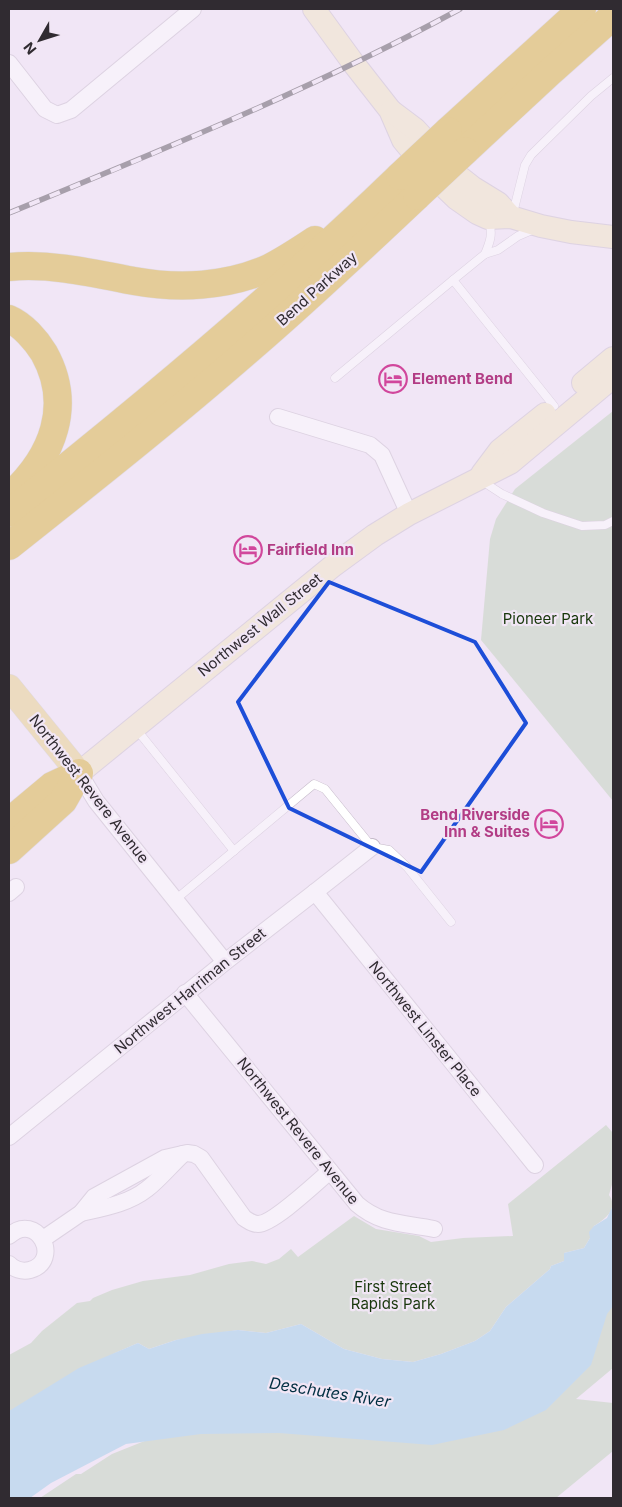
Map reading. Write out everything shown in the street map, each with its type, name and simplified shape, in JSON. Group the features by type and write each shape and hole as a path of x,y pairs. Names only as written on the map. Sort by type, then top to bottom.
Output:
{"highway":[{"name":"Bend Parkway","path":"9,546 232,365 308,297 582,9"},
{"name":"Bend Parkway","path":"9,513 232,331 302,270 371,204 434,164 549,73 613,16"},
{"path":"9,267 69,269 137,281 173,285 209,284 243,278 269,268 371,204"},
{"path":"9,319 15,322 38,343 51,366 58,391 58,419 48,448 30,476 9,497"},
{"path":"9,822 52,786 79,773"},
{"path":"9,850 63,801 79,773"}],"main road":[{"path":"314,9 390,110 415,129 434,164 457,199 488,218 512,217 541,226 571,232 613,237"},
{"path":"434,164 458,176 498,203 512,217"},
{"name":"Northwest Wall Street","path":"479,478 500,450 613,358"},
{"name":"Northwest Wall Street","path":"79,773 334,565 375,535 409,514 510,463 613,377"},
{"path":"524,451 534,434 555,415 554,406"},
{"name":"Northwest Revere Avenue","path":"9,687 79,773"}],"street":[{"path":"9,63 45,109 57,115 71,110 193,9"},
{"path":"278,417 370,445 382,455 409,514"},
{"name":"Northwest Revere Avenue","path":"79,773 96,800 225,962"},
{"name":"Northwest Harriman Street","path":"9,1137 185,993 372,847"},
{"name":"Northwest Linster Place","path":"315,892 535,1165"},
{"name":"Northwest Revere Avenue","path":"185,993 357,1204 368,1214 381,1220 434,1229"},
{"path":"42,1239 81,1213 94,1197 164,1158 194,1154 200,1158 244,1218 250,1223 258,1224 270,1220 330,1171"},
{"path":"9,1264 20,1271 36,1268 42,1262 46,1247 37,1233 29,1229 10,1232"}],"lane":[{"path":"512,217 525,165 531,155 591,96 613,78"},
{"path":"334,378 484,254 490,242 492,231 488,218"},
{"path":"484,254 498,250 518,236 541,226"},
{"path":"453,280 554,406"},
{"path":"479,478 502,494 543,513 582,526 605,525 613,521"},
{"path":"135,728 234,851"},
{"path":"175,900 314,784 325,789 372,847 389,850 407,867 451,922"}],"highlighted area":[{"path":"329,582 475,642 526,723 421,872 289,808 238,702"}],"green space":[{"name":"Pioneer Park","path":"613,411 613,801 481,640 490,539 496,519 515,489"},
{"name":"First Street Rapids Park","path":"606,1125 613,1133 613,1181 609,1195 612,1200 612,1209 594,1226 584,1248 564,1253 564,1261 551,1266 550,1269 506,1307 490,1331 475,1341 413,1362 382,1359 344,1349 301,1324 266,1333 238,1330 176,1340 149,1349 138,1343 115,1353 9,1413 9,1355 31,1343 42,1331 77,1303 90,1301 112,1290 143,1281 190,1275 229,1264 252,1261 266,1264 279,1259 291,1249 298,1257 354,1216 376,1229 419,1236 431,1242 463,1238 513,1236 508,1204"},
{"path":"613,1288 613,1368 576,1399 613,1403 613,1451 556,1498 40,1498 76,1474 81,1474 112,1454 147,1440 186,1432 252,1428"}],"water":[{"name":"Deschutes River","path":"613,1205 613,1306 607,1314 591,1365 546,1410 504,1430 432,1445 279,1433 201,1434 126,1444 51,1483 30,1498 9,1498 9,1411 79,1368 138,1343 149,1349 202,1334 238,1330 266,1333 301,1324 344,1349 382,1359 413,1362 441,1354 475,1341 490,1331 506,1307 550,1269 551,1266 564,1261 564,1253 584,1248 590,1238 589,1232 594,1226 607,1218"}],"railway":[{"path":"9,213 181,142 294,92 460,9"}],"place":[{"name":"Element Bend","path":"393,379"},
{"name":"Fairfield Inn","path":"248,550"},
{"name":"Bend Riverside Inn & Suites","path":"549,824"}]}
